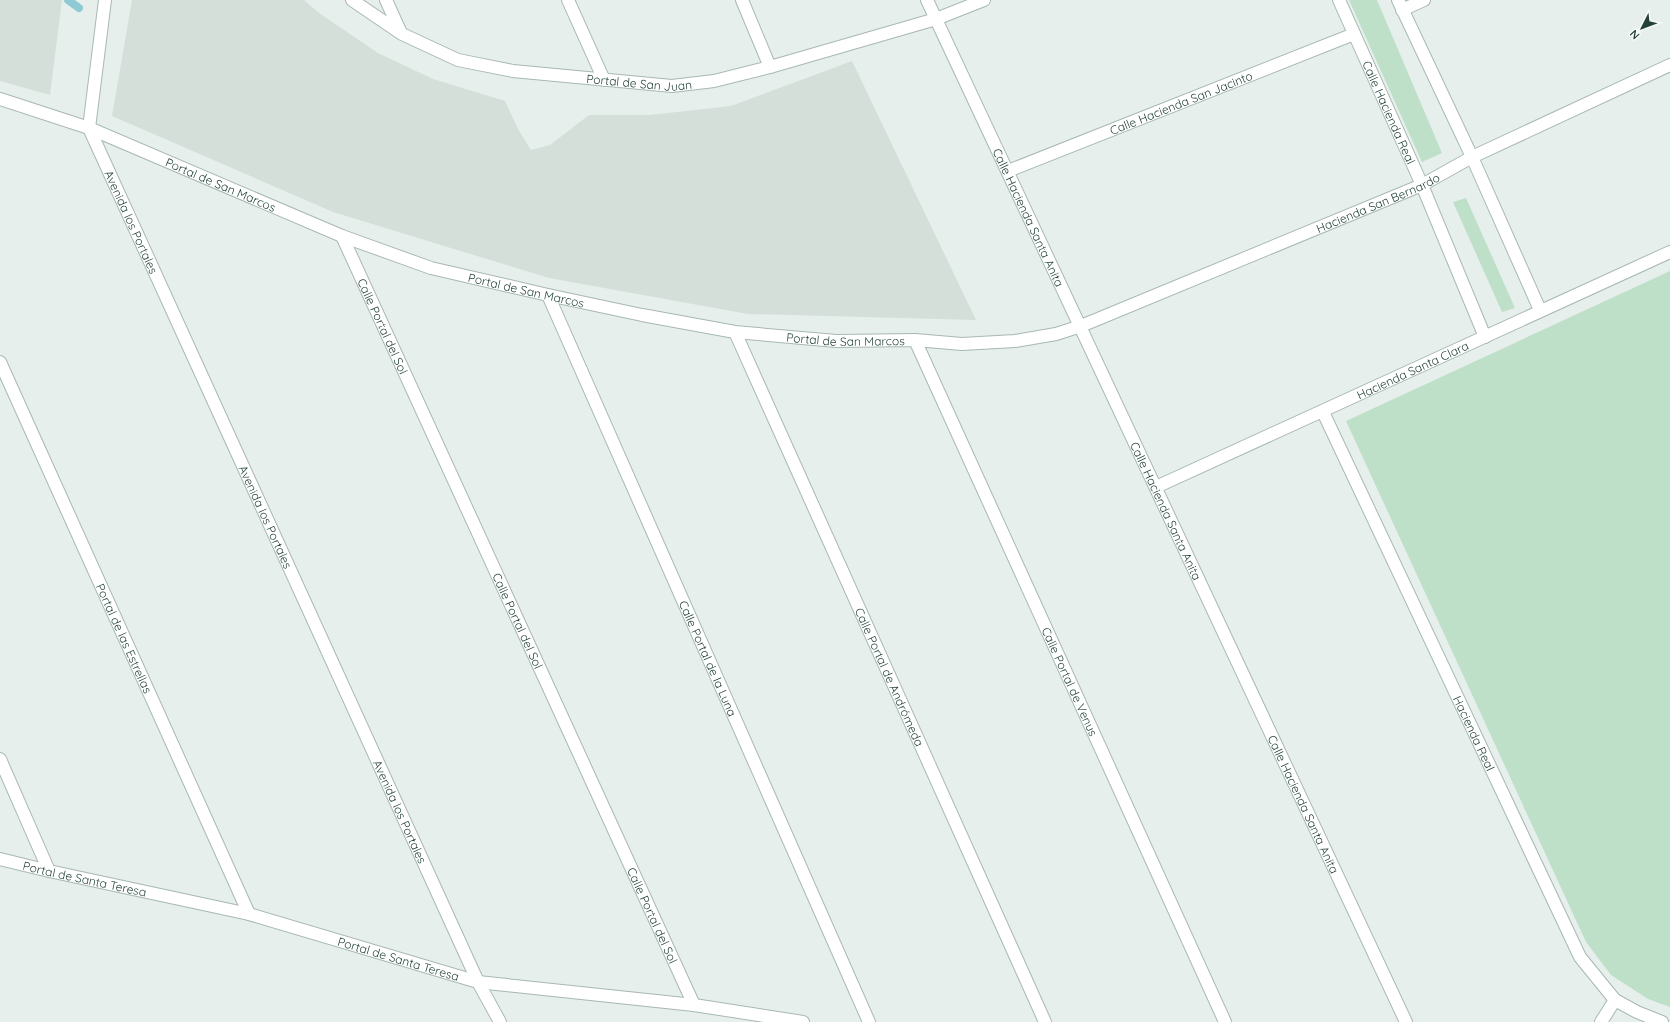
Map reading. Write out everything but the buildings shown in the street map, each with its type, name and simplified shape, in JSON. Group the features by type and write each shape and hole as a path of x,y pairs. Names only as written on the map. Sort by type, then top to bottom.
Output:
{"street":[{"path":"89,128 105,0"},
{"name":"Portal de San Juan","path":"352,0 402,34 458,60 513,71 672,86 714,81 770,66 936,19 984,0"},
{"path":"386,0 402,34"},
{"path":"568,0 604,80"},
{"path":"742,0 770,66"},
{"name":"Calle Hacienda Santa Anita","path":"927,0 1406,1022"},
{"name":"Calle Hacienda Real","path":"1339,0 1422,185 1485,336"},
{"path":"1424,0 1400,5 1472,158 1540,310"},
{"name":"Calle Hacienda San Jacinto","path":"1008,171 1354,34"},
{"name":"Hacienda San Bernardo","path":"1081,326 1422,185 1472,158 1670,65"},
{"name":"Portal de San Marcos","path":"0,99 89,128 342,236 432,268 642,315 735,332 836,341 915,340 962,344 1015,341 1056,334 1081,326"},
{"name":"Avenida los Portales","path":"89,128 478,982 500,1022"},
{"name":"Calle Portal del Sol","path":"342,236 694,1006"},
{"name":"Hacienda Santa Clara","path":"1156,487 1322,412 1540,310 1670,252"},
{"name":"Calle Portal de la Luna","path":"548,295 869,1022"},
{"name":"Calle Portal de Andrómeda","path":"735,332 1045,1022"},
{"name":"Calle Portal de Venus","path":"915,340 1225,1022"},
{"name":"Portal de las Estrellas","path":"0,362 249,914"},
{"name":"Hacienda Real","path":"1322,412 1580,957 1614,1000 1637,1012 1662,1022"},
{"path":"0,758 49,871"},
{"name":"Portal de Santa Teresa","path":"0,859 249,914 478,982 694,1006 803,1022"},
{"path":"1600,1022 1614,1000"}],"shaded area":[{"path":"0,0 62,0 50,95 0,81"},
{"path":"132,0 304,0 319,13 378,53 433,79 505,101 518,129 531,150 550,145 589,115 650,115 731,106 852,61 976,320 748,314 549,278 333,212 112,116"}],"green space":[{"path":"1349,0 1377,0 1442,153 1422,162"},
{"path":"1466,198 1515,308 1502,312 1453,202"},
{"path":"1670,271 1670,1007 1648,999 1611,975 1586,942 1346,421"}],"waterway":[{"path":"68,0 79,8"}]}
